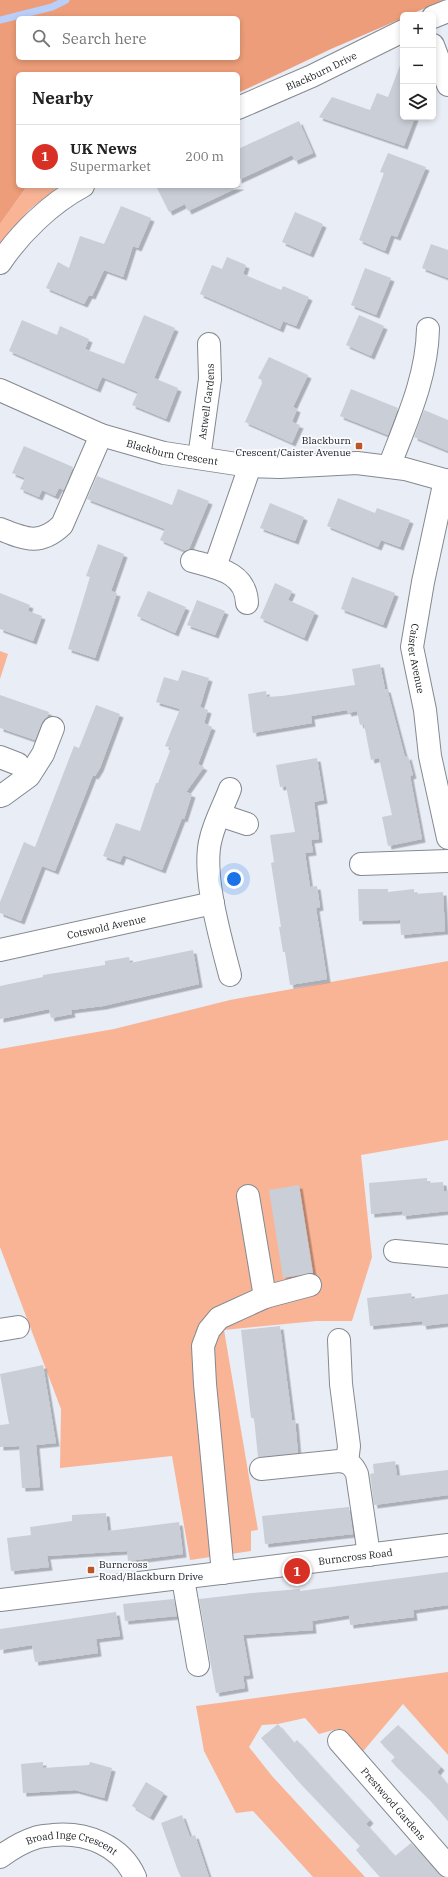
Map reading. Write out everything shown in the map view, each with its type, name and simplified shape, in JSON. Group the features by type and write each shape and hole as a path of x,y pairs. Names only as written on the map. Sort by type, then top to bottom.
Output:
{"street":[{"path":"436,16 448,11"},
{"name":"Blackburn Drive","path":"240,107 312,76 400,32"},
{"path":"434,48 448,85"},
{"path":"0,263 9,250 45,212 71,192 79,188"},
{"path":"389,467 411,409 424,367 428,329"},
{"name":"Astwell Gardens","path":"199,458 210,379 209,344"},
{"name":"Blackburn Crescent","path":"0,390 101,435 164,453 250,466 280,467 357,463 405,469 447,480"},
{"path":"0,529 25,539 42,539 54,533 62,525 101,435"},
{"path":"215,567 250,466"},
{"name":"Caister Avenue","path":"447,480 423,582 412,647 425,710 430,756 448,838"},
{"path":"192,561 215,567 235,576 243,584 246,592 247,603"},
{"path":"0,796 3,796 29,776 43,754 53,728"},
{"path":"230,789 210,839 208,860 212,903 230,975"},
{"path":"220,815 247,824"},
{"path":"361,864 448,861"},
{"name":"Cotswold Avenue","path":"0,950 212,903"},
{"path":"248,1196 265,1297"},
{"path":"395,1251 448,1256"},
{"path":"223,1573 205,1384 204,1346 209,1330 219,1318 265,1297 310,1285"},
{"path":"339,1340 341,1384 349,1446 347,1462"},
{"path":"261,1469 347,1462 354,1466 357,1474 368,1555"},
{"name":"Burncross Road","path":"0,1600 183,1579 448,1545"},
{"path":"183,1579 198,1665"},
{"name":"Prestwood Gardens","path":"339,1741 448,1866"},
{"name":"Broad Inge Crescent","path":"0,1857 16,1845 37,1837 68,1834 97,1840 115,1851 135,1877"}],"shaded area":[{"path":"0,0 444,0 416,12 400,12 400,19 331,49 240,92 240,72 16,72 16,188 26,188 0,224"},
{"path":"26,188 56,188 29,210 0,244 0,224"},
{"path":"0,651 8,654 0,679"},
{"path":"448,961 448,1140 361,1155 372,1257 352,1321 316,1321 224,1330 258,1530 251,1531 251,1551 190,1560 172,1456 60,1468 61,1409 0,1247 0,1049 114,1029 230,1000"},
{"path":"448,1672 448,1755 403,1704 360,1755 337,1729 319,1734 305,1718 278,1724 262,1725 249,1747 272,1776 365,1877 313,1877 253,1811 236,1813 204,1751 196,1706"}],"building":[{"path":"400,65 400,120 414,120 404,146 319,117 332,97 370,110 377,93 388,97"},
{"path":"299,121 313,153 295,161 292,155 240,179 240,148"},
{"path":"388,153 426,167 397,237 391,235 385,251 359,240 384,173 380,172"},
{"path":"157,188 237,188 188,211 185,204 169,212"},
{"path":"121,206 151,218 138,248 133,246 123,277 104,270 92,296 89,295 84,304 46,288 58,262 69,268 80,236 104,244"},
{"path":"295,212 323,224 310,254 282,242"},
{"path":"431,244 448,250 448,278 422,268"},
{"path":"227,257 246,265 243,274 281,290 283,286 309,297 296,326 283,321 280,329 200,294 212,265 222,269"},
{"path":"365,268 391,278 376,315 351,305"},
{"path":"144,315 175,328 154,378 178,388 166,419 132,405 138,392 102,377 97,389 9,351 22,320 57,335 60,326 89,339 85,349 124,364"},
{"path":"359,315 384,326 371,356 346,345"},
{"path":"269,357 308,375 293,407 297,409 292,422 300,425 292,443 245,422 263,381 258,378"},
{"path":"351,389 398,408 388,435 340,416"},
{"path":"424,410 448,420 448,451 414,437"},
{"path":"24,446 73,467 64,490 59,488 55,496 42,490 39,497 20,489 25,478 12,473"},
{"path":"97,476 172,505 178,489 209,501 189,549 186,551 160,540 165,529 87,499"},
{"path":"338,498 375,513 377,508 410,520 400,547 381,540 378,547 327,526"},
{"path":"270,503 304,517 295,541 260,528"},
{"path":"98,544 124,554 111,591 117,593 95,658 68,649 90,577 86,576"},
{"path":"352,577 395,593 383,625 341,609"},
{"path":"275,583 292,591 288,600 315,612 304,638 260,618"},
{"path":"148,591 186,607 175,633 137,616"},
{"path":"0,593 30,605 28,611 42,616 33,641 0,629"},
{"path":"197,600 225,611 215,635 187,625"},
{"path":"380,664 385,689 387,689 405,757 408,756 413,775 410,776 422,839 388,846 382,817 392,815 379,758 371,760 364,724 360,725 357,711 348,713 347,710 311,716 312,723 253,733 248,694 266,691 267,697 282,696 355,685 352,669"},
{"path":"182,670 209,678 200,707 208,710 204,723 212,727 198,764 204,767 186,792 192,794 184,819 182,818 162,870 123,855 120,862 103,856 116,823 140,831 156,783 158,783 171,748 165,746 180,709 156,702 164,677 178,681"},
{"path":"0,695 49,712 41,724 35,740 0,728"},
{"path":"96,705 120,714 100,768 95,776 93,775 55,871 42,866 21,921 0,913 0,902 24,842 35,847 74,746 79,748"},
{"path":"317,758 324,800 314,802 319,839 311,840 313,852 305,853 310,887 317,886 320,907 316,908 327,979 290,985 285,952 283,952 279,927 281,927 271,863 274,862 270,835 295,832 286,786 280,787 276,765"},
{"path":"358,889 388,889 388,892 414,889 414,894 443,892 445,931 401,935 400,920 359,921"},
{"path":"193,950 199,984 103,1006 71,1010 72,1014 51,1018 49,1009 0,1019 0,986 43,977 43,975 105,965 105,961 129,957 130,963"},
{"path":"427,1178 427,1183 443,1182 444,1191 448,1191 448,1211 403,1216 402,1211 371,1214 369,1183"},
{"path":"299,1185 313,1273 283,1278 269,1190"},
{"path":"411,1293 412,1299 448,1294 448,1323 423,1326 422,1321 370,1326 367,1298"},
{"path":"280,1326 292,1420 295,1420 298,1453 258,1457 254,1418 251,1418 241,1330"},
{"path":"43,1365 56,1443 36,1445 40,1487 22,1488 19,1446 0,1447 0,1425 9,1424 0,1374"},
{"path":"395,1461 397,1476 448,1470 448,1495 374,1505 370,1474 374,1473 373,1464"},
{"path":"349,1507 353,1534 265,1544 262,1516"},
{"path":"106,1513 108,1531 179,1522 183,1554 128,1561 127,1551 47,1556 49,1567 11,1571 7,1538 31,1535 30,1527 72,1521 72,1515"},
{"path":"448,1572 448,1605 413,1610 414,1617 350,1625 349,1615 312,1621 313,1630 243,1635 250,1675 243,1676 245,1688 216,1693 199,1599 300,1589 300,1591"},
{"path":"174,1599 177,1616 125,1621 123,1604"},
{"path":"116,1612 120,1636 96,1639 98,1653 35,1662 32,1645 0,1650 0,1629"},
{"path":"278,1724 294,1743 297,1740 370,1820 366,1824 395,1856 411,1843 443,1877 380,1877 356,1850 360,1846 300,1783 261,1738"},
{"path":"398,1725 441,1767 437,1772 448,1785 448,1821 429,1799 391,1761 395,1757 380,1742"},
{"path":"43,1762 43,1768 89,1765 90,1762 112,1768 104,1798 75,1790 23,1793 21,1764"},
{"path":"146,1782 164,1793 150,1817 132,1806"},
{"path":"182,1815 190,1837 195,1835 209,1877 181,1877 178,1871 161,1823"}],"waterway":[{"path":"0,20 52,7 66,0"}],"place":[{"name":"Blackburn Crescent/Caister Avenue","path":"359,446"},
{"name":"Burncross Road/Blackburn Drive","path":"91,1570"},
{"name":"UK News","path":"297,1571"}]}
